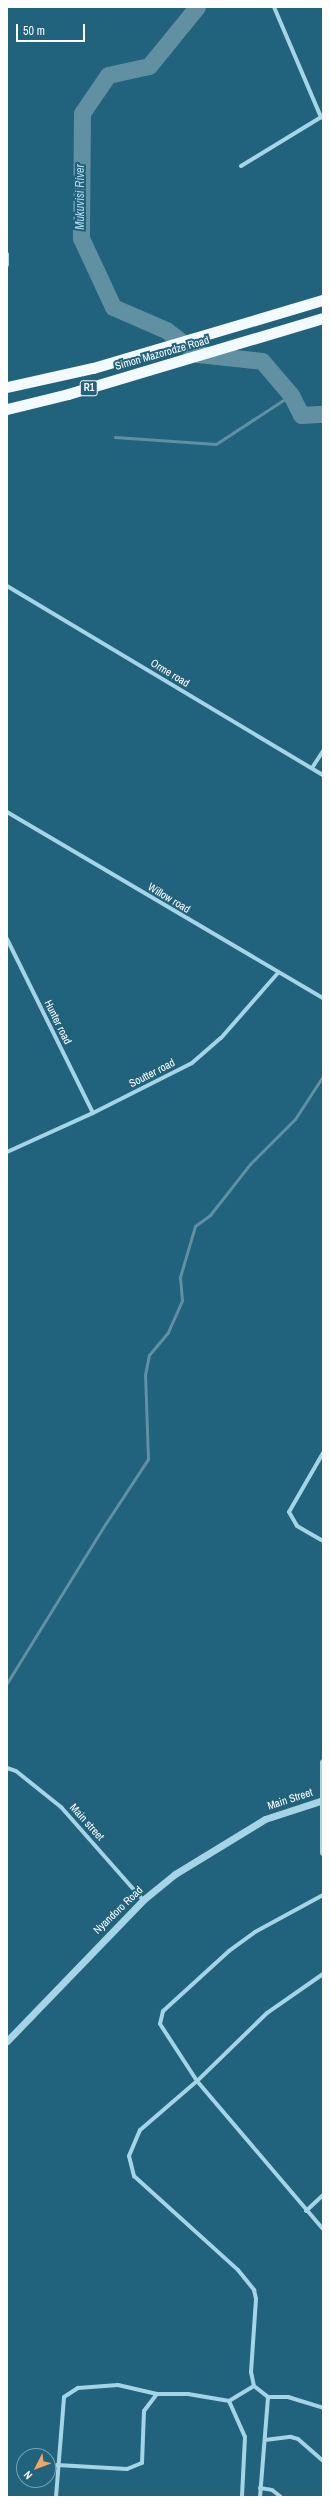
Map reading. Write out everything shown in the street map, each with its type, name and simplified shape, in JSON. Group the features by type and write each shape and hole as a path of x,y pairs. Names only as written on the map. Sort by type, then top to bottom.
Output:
{"highway":[{"name":"Simon Mazorodze Road","path":"7,387 67,375 163,346 250,323 323,300"},
{"name":"Simon Mazorodze Road","path":"7,409 170,364 323,318"}],"street":[{"path":"241,166 322,116 274,7"},
{"path":"7,254 7,265"},
{"name":"Orme road","path":"7,586 323,775"},
{"path":"312,768 323,751"},
{"name":"Willow road","path":"7,812 278,973 323,998"},
{"name":"Hunter road","path":"7,939 93,1113"},
{"name":"Soutter road","path":"7,1152 93,1113 192,1063 206,1052 238,1021 278,973"},
{"path":"323,1454 291,1505 289,1512 297,1526 323,1541"},
{"path":"323,1762 323,1852"},
{"name":"Main street","path":"7,1768 16,1771 61,1807 143,1900"},
{"name":"Main Street","path":"265,1819 322,1800"},
{"name":"Nyandoro Road","path":"7,2041 143,1900 209,1851 265,1819"},
{"path":"323,1894 255,1932 229,1951 163,2011 160,2024 162,2031 197,2082 323,2229"},
{"path":"323,1974 262,2017 197,2082 140,2130 129,2156 130,2167 134,2176 238,2270 254,2290 256,2299 251,2372 254,2386 262,2395 268,2397 288,2397 323,2408"},
{"path":"306,2210 323,2195"},
{"path":"56,2497 57,2465 64,2397 78,2388 118,2385 157,2394 188,2394 229,2401 254,2386"},
{"path":"57,2465 127,2469 142,2463 144,2411 157,2394"},
{"path":"260,2497 268,2397"},
{"path":"229,2401 245,2437 242,2497"},
{"path":"265,2440 291,2437 298,2439 323,2461"},
{"path":"260,2488 272,2490 281,2497"}],"waterway":[{"name":"Mukuvisi River","path":"197,7 149,66 108,75 82,113 81,238 113,307 166,330 198,354 262,361 291,395 301,415 323,414"},
{"path":"115,437 216,444 291,395"},
{"path":"7,1683 106,1523 148,1459 145,1375 149,1355 168,1332 182,1300 180,1277 195,1226 210,1215 250,1164 295,1119 323,1076"}]}
